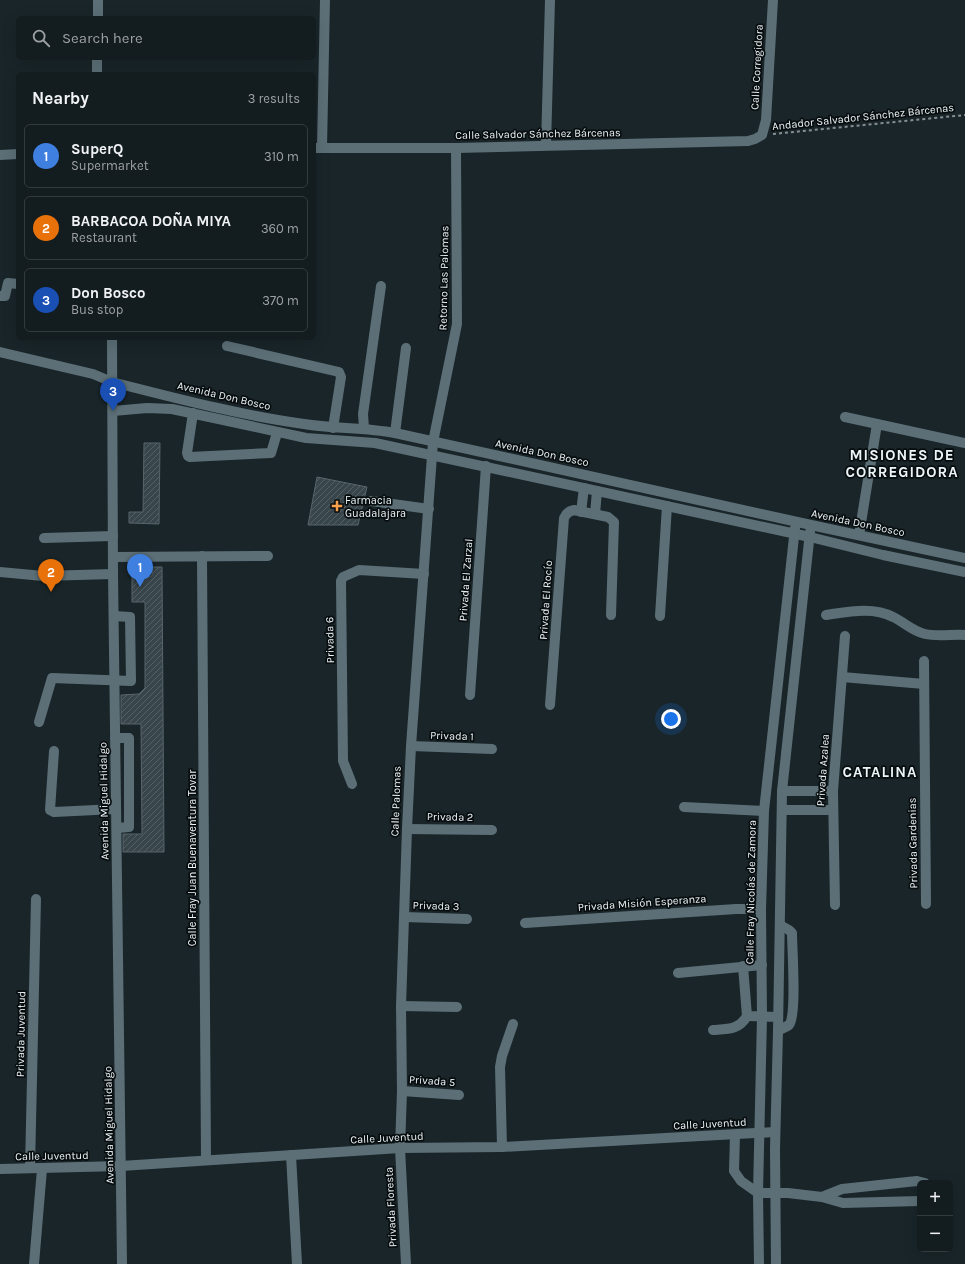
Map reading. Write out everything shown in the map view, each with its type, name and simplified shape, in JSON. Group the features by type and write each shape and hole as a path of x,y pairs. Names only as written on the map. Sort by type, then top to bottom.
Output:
{"street":[{"path":"98,0 98,16"},
{"path":"318,148 325,0"},
{"path":"546,145 550,0"},
{"name":"Calle Corregidora","path":"762,135 766,120 773,0"},
{"path":"97,60 97,72"},
{"name":"Calle Salvador Sánchez Bárcenas","path":"318,148 456,148 748,141 762,135"},
{"name":"Retorno Las Palomas","path":"432,455 433,442 457,324 456,148"},
{"path":"0,154 16,154"},
{"path":"0,296 5,296 8,283 16,284"},
{"path":"364,428 363,414 381,286"},
{"name":"Avenida Miguel Hidalgo","path":"112,340 113,574 122,1264"},
{"path":"227,346 339,372 341,377 333,428"},
{"path":"395,433 406,348"},
{"name":"Avenida Don Bosco","path":"0,352 93,374 112,382 249,415 333,428 364,428 395,433 811,526 965,558"},
{"path":"113,411 172,409 306,438 375,443 486,466 965,572"},
{"path":"193,413 187,452 188,456 190,457 272,452 277,432"},
{"path":"845,417 965,443"},
{"path":"859,535 877,424"},
{"name":"Calle Palomas","path":"400,1148 402,1090 401,1006 407,829 411,746 432,455"},
{"name":"Privada El Zarzal","path":"470,695 486,466"},
{"path":"581,512 584,488"},
{"path":"595,514 597,491"},
{"path":"371,501 429,509"},
{"path":"660,616 667,506"},
{"name":"Privada El Rocío","path":"550,705 564,518 570,511 595,514 611,518 615,526 611,615"},
{"name":"Calle Fray Nicolás de Zamora","path":"759,1264 758,1193 762,1017 764,811 795,534 795,522"},
{"path":"776,1264 775,1132 782,791 811,526"},
{"path":"44,538 113,536"},
{"name":"Calle Fray Juan Buenaventura Tovar","path":"202,556 206,1160"},
{"path":"113,557 268,556"},
{"name":"Privada 6","path":"352,784 343,761 341,581 343,577 359,570 424,574"},
{"path":"0,572 43,576 113,574"},
{"path":"826,615 856,611 881,612 892,616 913,630 925,634 933,636 965,635"},
{"path":"39,722 52,678 131,681 130,618 114,616"},
{"name":"Privada Azalea","path":"834,905 832,791 845,636"},
{"name":"Privada Gardenias","path":"924,661 926,904"},
{"path":"842,677 924,684"},
{"path":"115,738 129,738 129,827 117,828"},
{"name":"Privada 1","path":"411,746 492,750"},
{"path":"54,751 50,810 54,812 116,809"},
{"path":"782,791 832,791"},
{"path":"684,807 764,811"},
{"path":"782,810 832,810"},
{"name":"Privada 2","path":"407,829 492,830"},
{"path":"764,835 781,834"},
{"name":"Privada Juventud","path":"30,1168 36,899"},
{"name":"Privada Misión Esperanza","path":"524,923 736,909 762,909"},
{"name":"Privada 3","path":"404,916 467,919"},
{"path":"778,1031 789,1024 792,1018 793,987 792,933 780,925"},
{"path":"678,973 762,965"},
{"path":"713,1030 735,1028 743,1024 747,1016 743,966"},
{"path":"401,1006 457,1007"},
{"path":"747,1016 778,1017"},
{"path":"502,1147 500,1067 502,1056 514,1024"},
{"name":"Privada 5","path":"402,1090 459,1095"},
{"name":"Calle Juventud","path":"0,1169 121,1166 400,1148 502,1147 775,1132"},
{"path":"735,1135 734,1171 741,1181 758,1193 788,1193 822,1197 843,1202 917,1201"},
{"name":"Privada Floresta","path":"400,1148 406,1264"},
{"path":"291,1155 297,1264"},
{"path":"34,1264 42,1169"},
{"path":"822,1197 842,1189 917,1181"}],"path":[{"name":"Andador Salvador Sánchez Bárcenas","path":"762,135 965,115"}],"building":[{"path":"144,443 160,443 159,524 129,523 129,512 143,512"},
{"name":"Farmacia Guadalajara","path":"317,477 367,487 358,525 308,525"},
{"path":"152,567 162,567 164,852 123,852 123,834 142,834 141,724 121,724 121,695 139,694 145,688 145,602 132,602 132,577 152,576"}],"place":[{"name":"Don Bosco","path":"113,411"},
{"name":"Farmacia Guadalajara","path":"337,506"},
{"name":"SuperQ","path":"140,587"},
{"name":"BARBACOA DOÑA MIYA","path":"51,592"}],"district":[{"name":"MISIONES DE CORREGIDORA","path":"902,464"},
{"name":"CATALINA","path":"880,772"}]}
